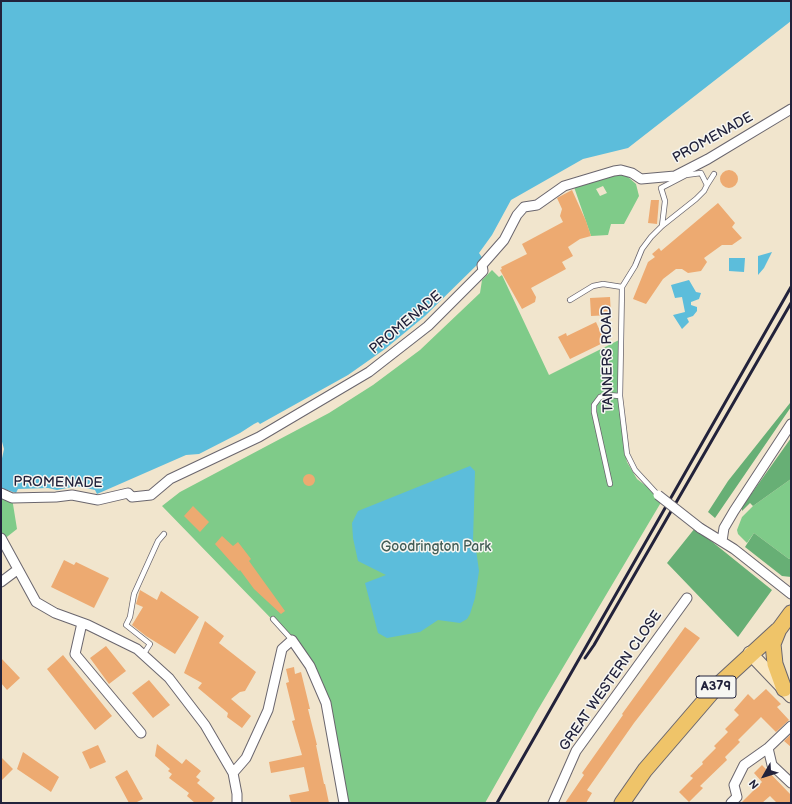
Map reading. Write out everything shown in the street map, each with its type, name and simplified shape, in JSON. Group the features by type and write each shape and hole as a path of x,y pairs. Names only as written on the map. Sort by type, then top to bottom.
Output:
{"main road":[{"name":"A379","path":"788,693 774,664 773,644 780,628 791,613"},
{"name":"A379","path":"622,803 645,770 719,684 750,653 780,628"}],"street":[{"name":"PROMENADE","path":"1,493 12,498 72,495 98,500 128,493 132,497 152,495 170,479 259,437 369,372 399,349 428,326 483,271 482,265 504,240 524,207 537,205 564,186 614,171 621,170 632,173 641,179 675,176 708,159 791,109"},
{"path":"722,541 724,528 734,511 791,424"},
{"name":"TANNERS ROAD","path":"658,495 710,536 722,541 791,594"},
{"path":"1,538 17,570 36,602 55,613 82,623 137,649 169,678 190,703 205,725 233,774 240,801"},
{"path":"1,582 17,570"},
{"name":"GREAT WESTERN CLOSE","path":"553,803 576,751 687,598"},
{"path":"82,623 75,654 141,733"},
{"path":"233,774 246,758 268,710 282,649 292,640 310,666 326,703 344,803"},
{"path":"750,653 788,693"},
{"path":"731,803 736,797 734,785 744,765 768,748 791,726"},
{"path":"768,748 772,765 791,784"}],"lane":[{"path":"662,226 665,201 661,188 686,174 700,173 706,185"},
{"name":"TANNERS ROAD","path":"658,495 635,470 627,454 620,396 622,287 635,266 642,249 662,226 704,191 706,185 714,174"},
{"path":"570,300 593,286 603,284 622,287"},
{"path":"610,484 594,412 594,405 600,397 608,395 620,396"},
{"path":"143,655 150,644 126,625 130,617 134,594 158,541 164,534"},
{"path":"273,619 292,640"}],"green space":[{"path":"621,174 628,177 636,184 639,196 624,224 611,224 608,235 591,236 574,187","holes":["603,186 607,193 600,196 596,189"]},
{"name":"Goodrington Park","path":"492,270 499,277 502,275 549,375 621,339 620,401 624,448 627,462 637,479 663,499 536,713 485,803 344,803 326,703 292,640 162,506 180,492 329,413 373,385 420,350 480,293 482,280"},
{"path":"790,403 791,407 715,518 708,512 728,481"},
{"path":"791,438 791,479 753,506 750,503 742,511 742,507"},
{"path":"791,479 791,558 789,559 754,533 747,543 738,534 737,530 742,517 753,506"},
{"path":"1,493 12,498 17,529 3,540 1,538"},
{"path":"695,528 772,590 738,637 667,563"},
{"path":"754,533 789,559 791,558 791,577 782,576 745,547"}],"water":[{"path":"1,1 791,1 791,21 628,148 583,159 511,200 492,235 479,253 483,259 425,316 385,349 348,375 260,424 258,422 199,454 186,455 97,494 95,490 77,486 57,490 48,488 18,489 16,493 1,488 1,463 4,449 1,438"},
{"path":"772,252 764,268 758,275 758,256"},
{"path":"729,258 745,258 744,272 729,271"},
{"path":"689,280 696,292 701,293 699,299 691,302 691,305 697,307 697,311 693,316 687,318 689,322 682,329 673,315 685,312 682,297 675,298 671,285"},
{"path":"470,466 475,471 473,541 475,542 479,571 475,598 470,614 467,619 460,623 438,620 420,632 387,638 378,633 365,583 386,575 358,561 353,538 352,523 358,511"}],"building":[{"path":"725,170 733,170 738,175 736,186 733,188 725,188 720,183 720,175"},
{"path":"572,190 591,236 580,239 568,247 573,256 562,262 566,269 531,288 536,297 535,302 522,309 500,270 502,269 501,267 527,254 522,244 563,222 560,216 562,209 557,198"},
{"path":"651,200 659,200 657,224 648,223"},
{"path":"718,203 735,223 732,227 742,238 732,245 722,245 704,258 707,262 701,271 688,273 682,269 676,269 663,279 646,304 633,299 648,262 655,257 652,254 659,248 661,251"},
{"path":"610,297 611,315 591,316 590,298"},
{"path":"596,322 605,342 570,359 558,337 566,333 567,336"},
{"path":"309,474 313,476 315,480 313,484 309,486 305,484 303,480 305,476"},
{"path":"193,506 209,522 200,532 184,516"},
{"path":"222,536 233,546 238,542 251,559 249,561 285,611 281,614 254,589 240,570 239,571 215,544"},
{"path":"64,560 74,565 76,562 109,578 94,608 51,587"},
{"path":"140,590 157,600 161,591 199,617 175,654 146,636 132,625 143,607 136,604"},
{"path":"205,621 224,636 219,643 256,672 245,691 240,692 231,699 251,716 242,728 227,717 228,713 198,688 202,683 184,673"},
{"path":"685,627 700,638 634,723 587,790 592,793 586,803 565,803 584,775 582,773 623,715 622,714"},
{"path":"106,646 126,671 109,684 90,658"},
{"path":"63,655 112,716 95,730 47,669"},
{"path":"1,658 20,678 7,690 1,683"},
{"path":"294,667 295,674 301,672 329,803 291,803 289,795 309,791 304,767 271,773 269,762 302,755 292,721 295,720 286,683 289,682 286,669"},
{"path":"149,680 170,705 153,718 132,693"},
{"path":"766,689 781,704 777,707 789,720 776,732 761,717 738,740 740,742 725,757 727,760 700,786 703,788 689,802 679,792 693,778 690,776 703,764 702,762 716,748 714,746 728,732 725,729 739,715 734,710 748,694 754,700"},
{"path":"791,734 791,747 784,741"},
{"path":"157,744 182,764 186,759 201,771 196,777 200,780 197,783 215,798 211,803 195,803 187,796 189,793 169,778 172,774 168,771 170,769 155,756"},
{"path":"98,745 106,762 90,769 82,752"},
{"path":"23,752 59,777 51,792 17,769"},
{"path":"1,757 13,769 1,781"},
{"path":"762,765 791,795 791,803 777,803 770,796 762,803 741,803 762,782 754,773"},
{"path":"127,770 143,799 135,803 129,803 115,777"}],"railway":[{"path":"497,803 791,287"},
{"path":"585,658 594,645 791,303"}]}
